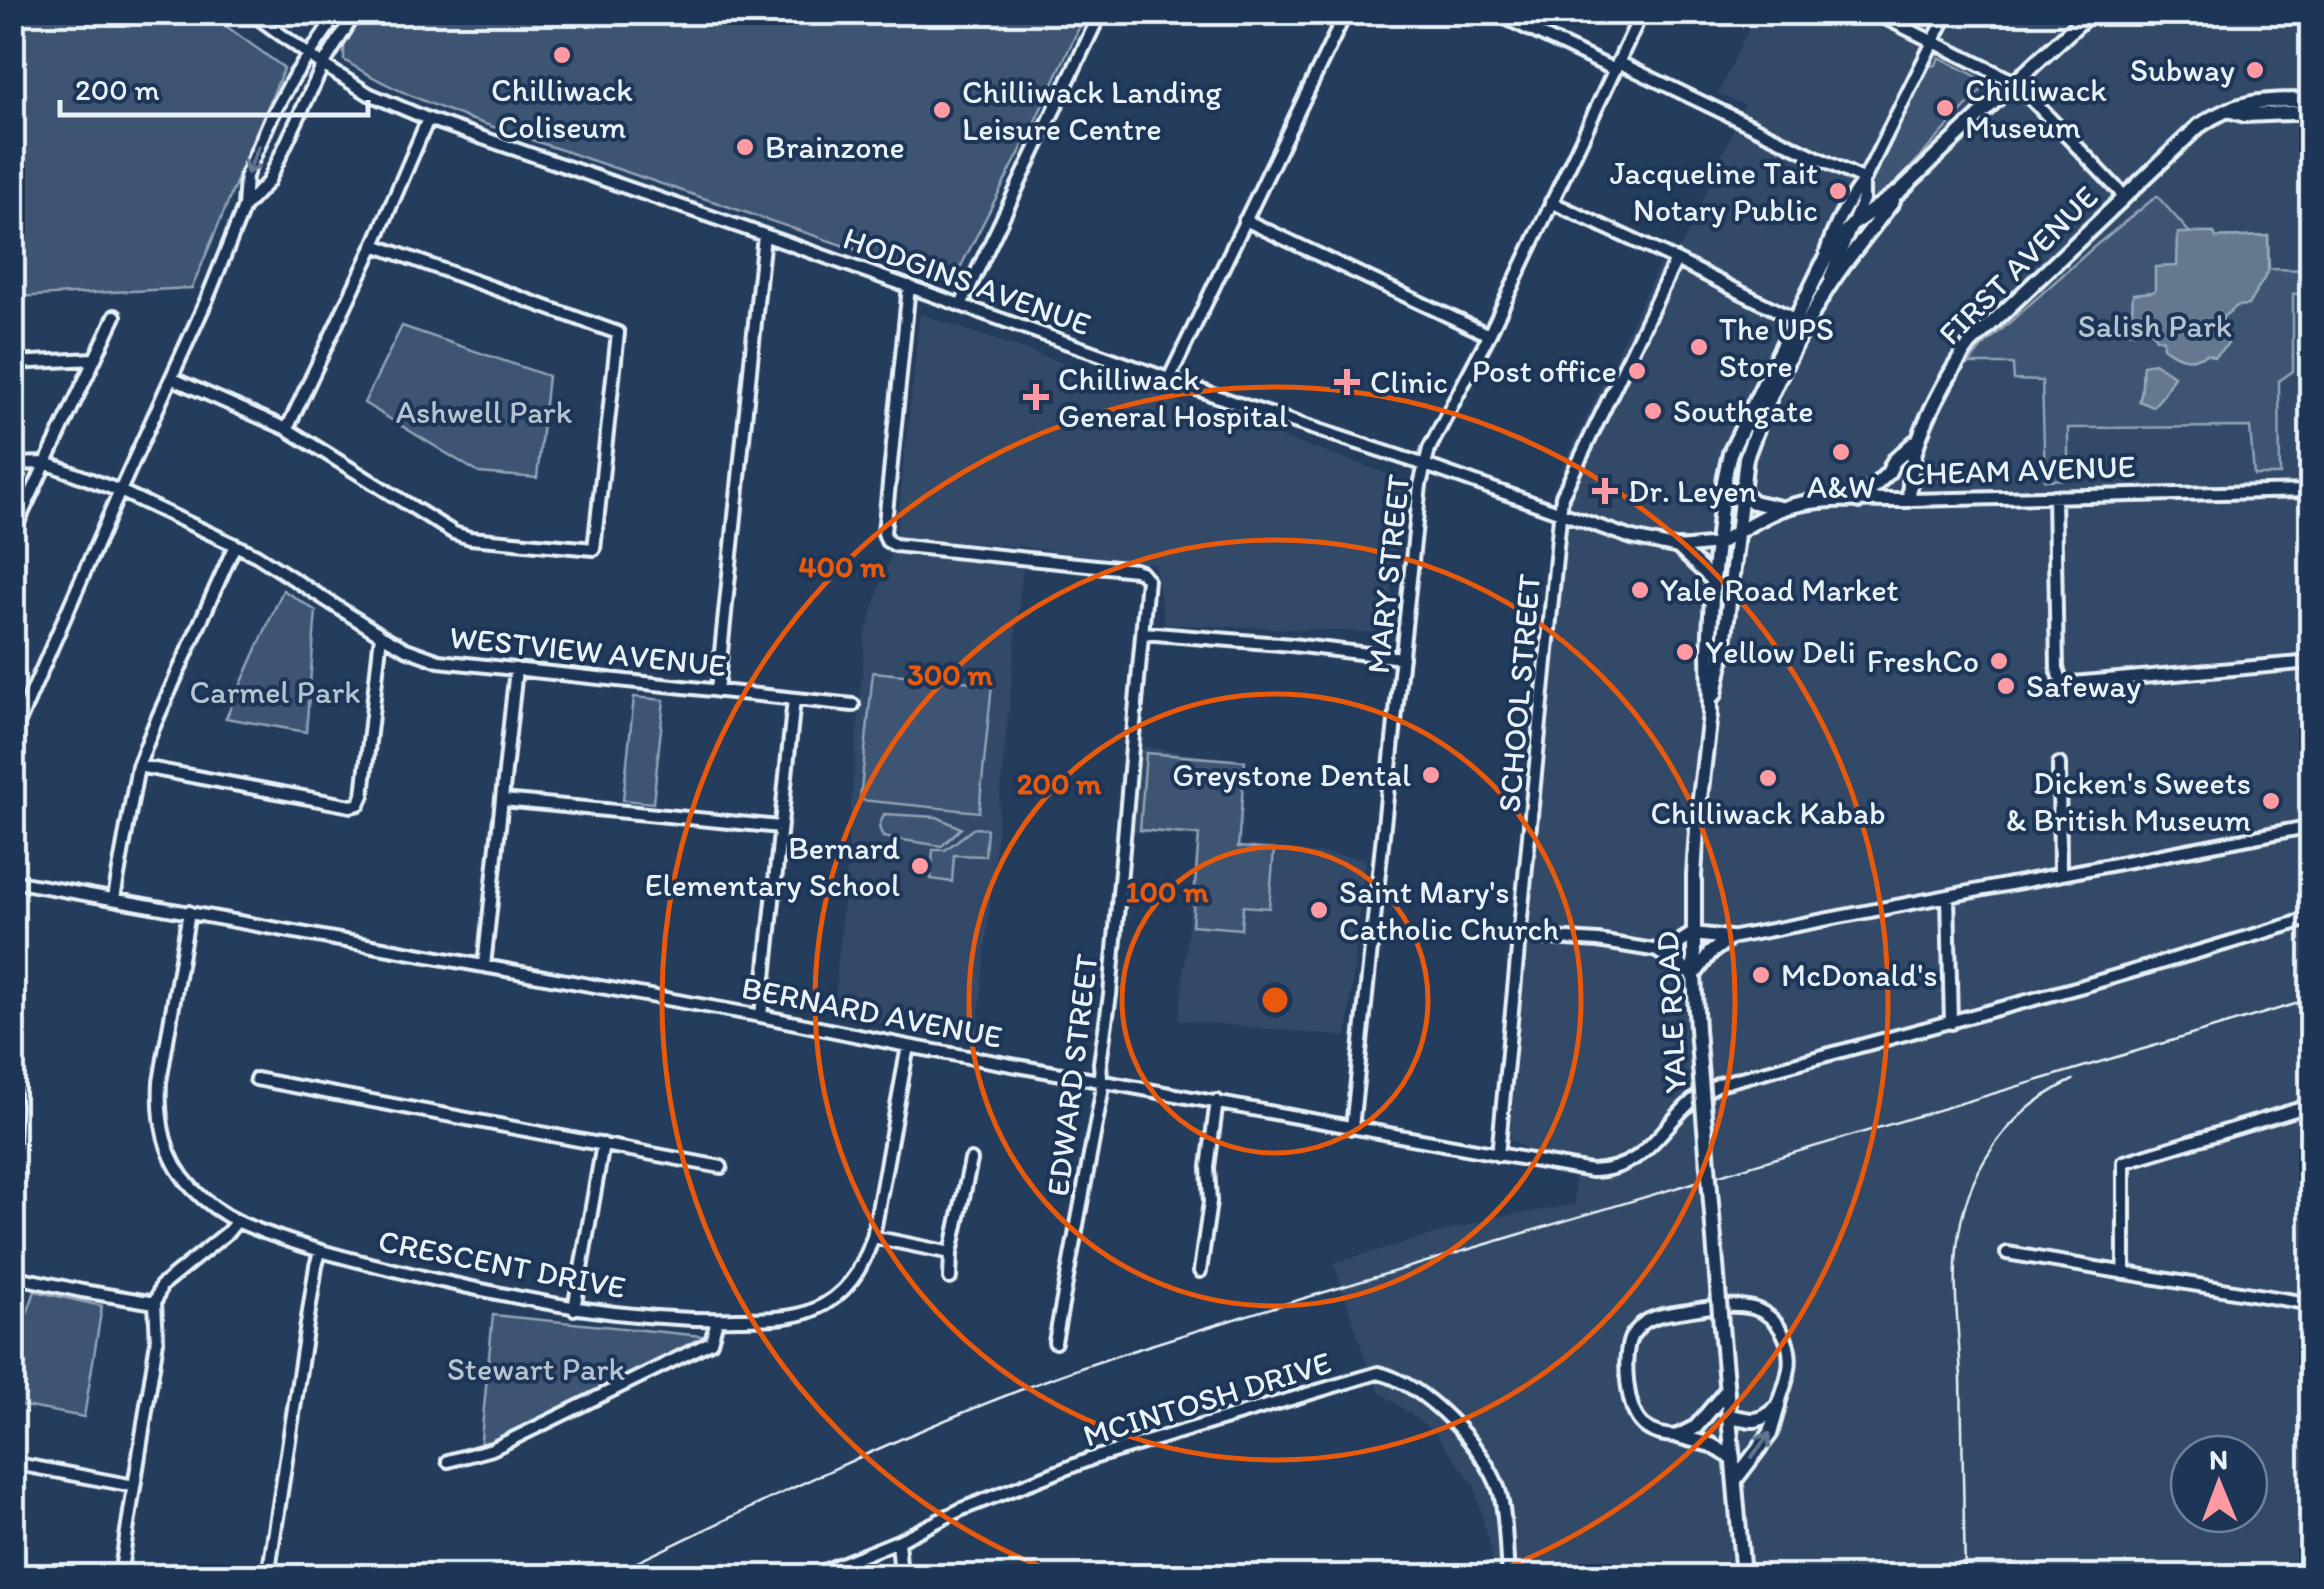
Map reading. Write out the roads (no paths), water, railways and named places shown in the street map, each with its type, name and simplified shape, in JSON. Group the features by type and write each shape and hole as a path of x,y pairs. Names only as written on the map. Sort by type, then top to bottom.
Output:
{"main road":[{"name":"YALE ROAD","path":"1743,1576 1697,1029 1693,934 1698,814 1710,714 1724,653 1746,458 1822,265 1840,237 1900,191 2091,12"},
{"name":"FIRST AVENUE","path":"1909,500 1917,441 1952,370 1970,344 2213,116 2256,100 2312,100"},
{"path":"2228,110 2245,115 2312,112"},
{"name":"YALE ROAD","path":"1710,714 1713,580 1730,453 1742,424 1802,322 1900,191"},
{"path":"1858,501 1917,441"},
{"path":"1741,491 1753,502 1782,509"},
{"name":"CHEAM AVENUE","path":"1718,544 1782,509 1806,503 1909,500"},
{"path":"1678,548 1713,580"},
{"path":"1659,951 1693,934 1730,938"},
{"path":"1659,951 1694,975 1710,954 1730,938"},
{"path":"1678,1436 1696,1427 1727,1390"},
{"path":"1730,1416 1752,1421 1766,1418 1778,1406"},
{"path":"1735,1480 1770,1434 1778,1406"},
{"path":"1678,1436 1711,1445 1734,1458"}],"street":[{"name":"HODGINS AVENUE","path":"250,12 369,94 428,120 1632,538 1678,548 1718,544"},
{"path":"12,746 18,724 207,299 244,207 246,176 270,120 308,54 339,12"},
{"path":"244,207 268,182 323,65 356,12"},
{"path":"961,305 1101,12"},
{"path":"1168,380 1346,12"},
{"path":"1493,12 1864,180"},
{"name":"MARY STREET","path":"1352,1128 1424,465 1642,12"},
{"path":"1873,12 2014,82 2125,197"},
{"path":"1822,265 1833,230 1864,180 1948,12"},
{"path":"287,430 428,120"},
{"path":"1820,300 1863,199 1864,180"},
{"path":"1551,202 1802,322"},
{"path":"1245,220 1489,335"},
{"path":"717,691 764,235"},
{"path":"171,378 287,430 454,532 470,538 594,549 618,333 374,245"},
{"name":"SCHOOL STREET","path":"1498,1155 1562,496 1676,260"},
{"name":"EDWARD STREET","path":"909,286 884,533 887,541 1135,570 1145,575 1148,584 1112,976 1100,1063 1102,1092 1056,1342"},
{"path":"12,534 115,316"},
{"path":"12,363 94,359"},
{"path":"12,464 46,463"},
{"name":"WESTVIEW AVENUE","path":"46,463 120,491 235,546 381,635 438,660 853,705"},
{"name":"CHEAM AVENUE","path":"1909,500 2312,490"},
{"path":"2054,496 2056,668 2061,680 2073,683 2312,662"},
{"path":"114,898 138,766 235,546"},
{"path":"1143,633 1292,644 1402,658"},
{"path":"138,766 351,806 360,804 381,635"},
{"path":"484,966 516,669"},
{"path":"760,1016 794,698"},
{"path":"2059,764 2060,874"},
{"path":"503,800 780,827"},
{"path":"1730,938 2312,826"},
{"name":"BERNARD AVENUE","path":"12,881 1592,1171 1613,1169 1636,1159 1695,1098 1719,1084 1951,1022"},
{"path":"1948,896 1951,1022 2312,918"},
{"name":"CRESCENT DRIVE","path":"188,912 160,1082 164,1142 179,1173 193,1190 237,1221 320,1252 574,1310 717,1320 786,1318 814,1310 848,1286 866,1259 873,1237 908,1046"},
{"path":"1521,936 1659,951"},
{"path":"256,1080 720,1168"},
{"path":"12,1082 12,1145"},
{"path":"1200,1271 1210,1202 1208,1167 1217,1101"},
{"path":"2124,1273 2124,1162 2312,1105"},
{"path":"574,1310 604,1144"},
{"path":"950,1278 951,1253 970,1160"},
{"path":"120,1576 157,1341 155,1303 160,1286 237,1221"},
{"path":"873,1237 951,1253"},
{"path":"268,1576 320,1252"},
{"path":"2008,1253 2312,1304"},
{"path":"12,1276 155,1303"},
{"path":"1678,1436 1663,1436 1642,1424 1630,1405 1627,1354 1632,1336 1644,1322 1662,1316 1726,1307 1753,1308 1770,1317 1783,1332 1790,1350 1789,1370 1778,1406"},
{"path":"448,1461 492,1449 712,1342 717,1320"},
{"name":"MCINTOSH DRIVE","path":"811,1576 898,1541 962,1509 1093,1458 1378,1373 1391,1376 1426,1399 1478,1448 1500,1492 1508,1576"},
{"path":"12,1464 134,1486"},
{"path":"898,1541 901,1576"}],"railway":[{"path":"608,1576 908,1436 1096,1363 2312,999"},
{"path":"1965,1576 1956,1280 1961,1221 1979,1170 1992,1148 2028,1109 2073,1080"}],"place":[{"name":"Chilliwack Coliseum","path":"562,55"},
{"name":"Subway","path":"2255,70"},
{"name":"Chilliwack Museum","path":"1945,108"},
{"name":"Chilliwack Landing Leisure Centre","path":"942,110"},
{"name":"Brainzone","path":"745,147"},
{"name":"Jacqueline Tait Notary Public","path":"1838,191"},
{"name":"The UPS Store","path":"1699,347"},
{"name":"Post office","path":"1637,371"},
{"name":"Clinic","path":"1347,382"},
{"name":"Chilliwack General Hospital","path":"1036,397"},
{"name":"Southgate","path":"1653,411"},
{"name":"A&W","path":"1841,452"},
{"name":"Dr. Leyen","path":"1605,491"},
{"name":"Yale Road Market","path":"1640,590"},
{"name":"Yellow Deli","path":"1685,652"},
{"name":"FreshCo","path":"1999,661"},
{"name":"Safeway","path":"2006,686"},
{"name":"Greystone Dental","path":"1431,775"},
{"name":"Chilliwack Kabab","path":"1768,778"},
{"name":"Dicken's Sweets & British Museum","path":"2271,801"},
{"name":"Bernard Elementary School","path":"920,866"},
{"name":"Saint Mary's Catholic Church","path":"1319,910"},
{"name":"McDonald's","path":"1761,975"}],"park label":[{"name":"Salish Park","path":"2155,326"},
{"name":"Ashwell Park","path":"484,412"},
{"name":"Carmel Park","path":"275,692"},
{"name":"Stewart Park","path":"536,1369"}]}
